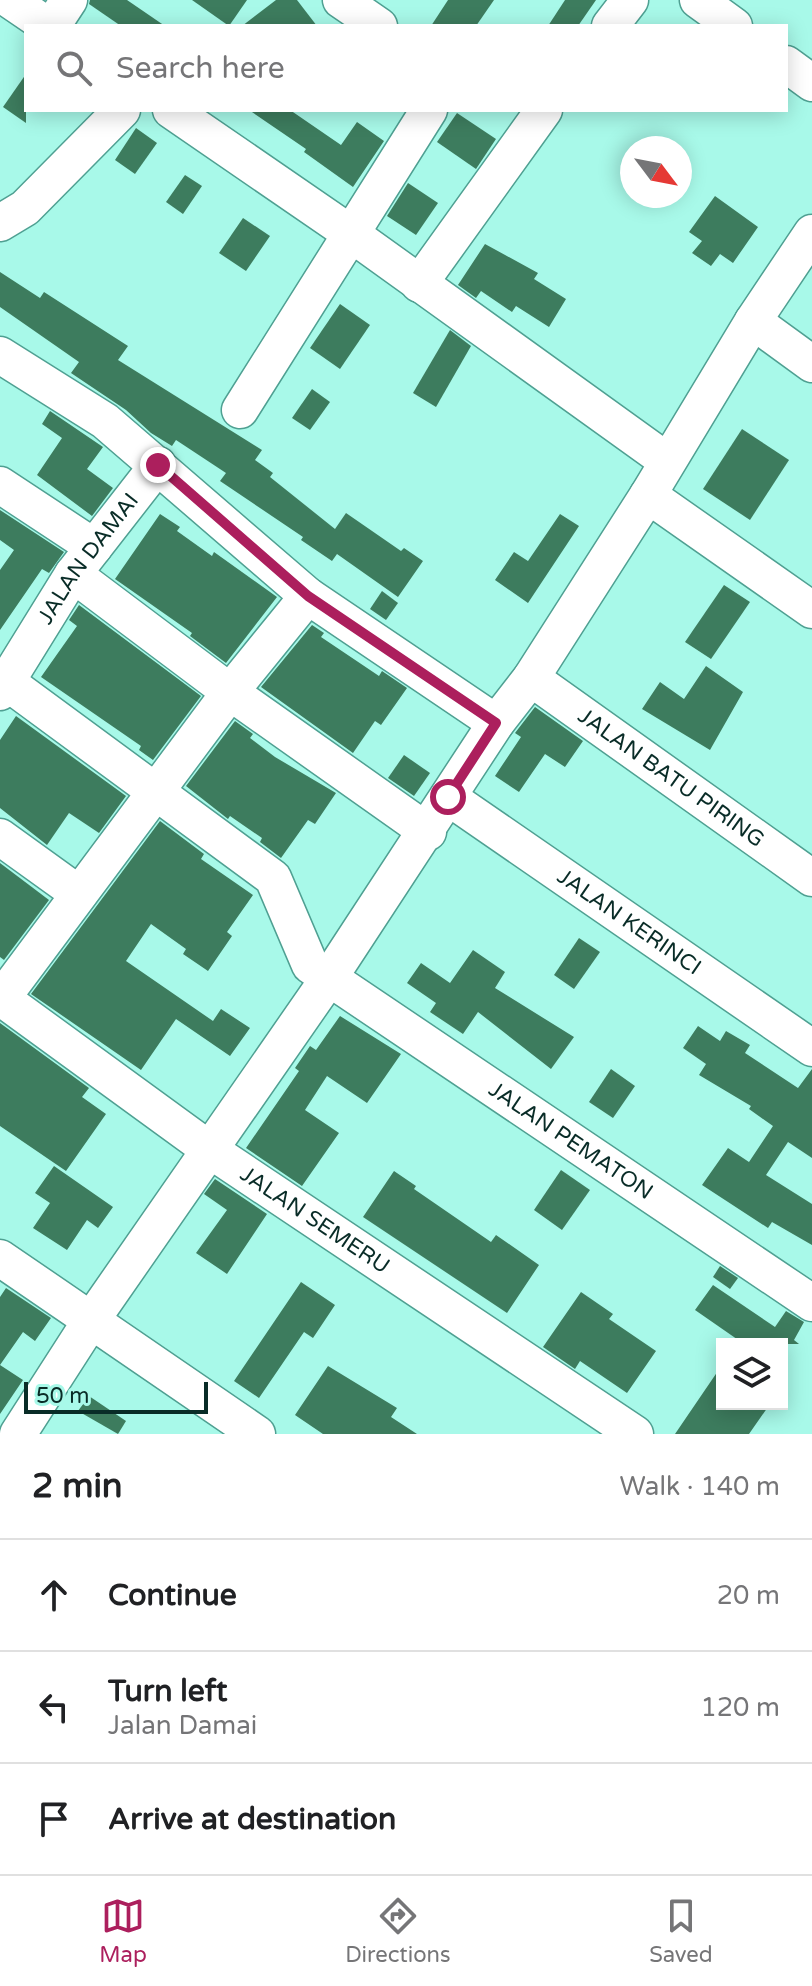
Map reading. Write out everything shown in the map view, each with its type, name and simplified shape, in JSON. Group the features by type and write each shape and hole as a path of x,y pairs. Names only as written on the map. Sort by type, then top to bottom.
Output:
{"street":[{"path":"10,0 47,24"},
{"path":"51,24 69,0"},
{"path":"341,0 376,24"},
{"path":"612,24 630,0"},
{"path":"698,0 731,24"},
{"path":"788,65 812,83"},
{"path":"0,223 25,208 120,112"},
{"path":"174,112 350,233 667,461"},
{"path":"240,410 428,112"},
{"path":"419,284 528,115"},
{"path":"18,1434 90,1322 428,832 496,723 531,678 648,495 753,321 812,233"},
{"path":"753,321 812,364"},
{"path":"0,355 105,421 308,596 496,723"},
{"name":"JALAN DAMAI","path":"4,687 83,560 158,465"},
{"path":"0,485 230,692 428,832"},
{"path":"648,495 812,610"},
{"path":"1,998 230,692 308,596"},
{"name":"JALAN BATU PIRING","path":"531,678 812,878"},
{"name":"JALAN PEMATON","path":"4,687 273,878 281,891 302,953 310,965 812,1303"},
{"name":"JALAN KERINCI","path":"448,797 812,1048"},
{"path":"0,837 79,894"},
{"name":"JALAN SEMERU","path":"1,998 210,1150 635,1434"},
{"path":"0,1258 257,1434"}],"building":[{"path":"90,0 127,0 162,24 118,24 89,4"},
{"path":"192,0 247,0 230,24"},
{"path":"276,0 297,0 315,24 245,24"},
{"path":"448,0 494,0 477,24 432,24"},
{"path":"565,0 596,0 579,24 549,24"},
{"path":"24,77 26,123 3,107"},
{"path":"252,112 293,112 341,145 357,122 384,141 353,187 304,152 306,149"},
{"path":"457,113 496,139 476,169 437,142"},
{"path":"136,128 157,143 135,174 115,160"},
{"path":"185,175 202,186 183,214 166,202"},
{"path":"408,183 438,203 416,235 387,216"},
{"path":"715,196 758,227 733,263 720,254 711,266 692,253 702,241 689,232"},
{"path":"243,218 270,236 246,271 219,253"},
{"path":"485,244 538,273 534,279 566,299 549,327 516,306 512,312 481,291 476,298 458,285"},
{"path":"0,272 40,298 44,292 128,346 118,360 262,450 255,460 273,473 270,477 335,529 346,513 401,551 404,548 423,561 398,597 337,554 332,561 301,540 303,537 220,481 226,473 176,440 172,446 151,433 126,410 71,373 79,362 0,307"},
{"path":"340,304 370,325 340,369 310,348"},
{"path":"450,330 471,346 436,407 413,393"},
{"path":"312,389 330,402 310,430 292,418"},
{"path":"50,411 103,447 87,469 113,488 92,516 37,475 62,438 42,424"},
{"path":"742,429 789,460 750,520 703,489"},
{"path":"0,510 64,552 49,573 42,569 0,630 0,570 14,550 0,540"},
{"path":"160,514 180,527 177,531 212,556 214,552 277,597 226,663 190,636 192,633 115,579"},
{"path":"560,514 579,526 528,603 495,580 514,552 528,561"},
{"path":"724,585 750,602 711,659 685,642"},
{"path":"382,591 398,603 386,620 370,609"},
{"path":"79,605 201,696 153,760 139,750 141,746 41,677 77,626 69,620"},
{"path":"312,625 324,633 321,637 379,676 382,671 407,688 381,725 375,721 353,753 261,687"},
{"path":"706,666 743,692 710,750 642,709 660,682 684,699"},
{"path":"535,707 583,741 565,767 545,754 519,792 495,776 521,737 515,733"},
{"path":"16,716 126,796 99,833 69,813 47,845 0,808 0,740"},
{"path":"235,721 253,734 250,738 275,757 336,793 315,824 308,820 281,858 260,842 262,838 230,816 228,819 186,786"},
{"path":"404,755 430,773 414,796 388,778"},
{"path":"160,821 204,854 201,859 253,895 227,932 232,936 208,971 183,954 186,949 151,924 126,961 213,1021 221,1009 250,1028 230,1056 176,1019 141,1070 31,994"},
{"path":"0,863 49,900 4,960 0,957"},
{"path":"579,938 600,952 574,989 554,975"},
{"path":"473,950 505,972 495,988 574,1037 551,1069 478,1012 463,1034 430,1012 436,1003 407,983 421,963 450,983"},
{"path":"340,1016 401,1054 367,1103 327,1076 305,1110 339,1133 302,1186 246,1148 299,1071 295,1068 310,1046 316,1050"},
{"path":"0,1023 89,1088 82,1097 106,1114 66,1171 0,1126"},
{"path":"698,1026 720,1041 726,1031 750,1045 745,1053 798,1088 812,1069 812,1158 788,1142 766,1175 812,1204 812,1245 772,1222 768,1228 702,1185 728,1148 749,1162 773,1126 749,1109 751,1106 699,1075 706,1064 683,1048"},
{"path":"611,1069 635,1086 613,1118 589,1102"},
{"path":"54,1166 113,1207 98,1228 87,1220 67,1250 33,1228 50,1203 35,1193"},
{"path":"561,1170 590,1190 562,1230 534,1210"},
{"path":"394,1171 416,1186 414,1189 491,1242 496,1235 539,1265 507,1313 363,1217"},
{"path":"215,1179 267,1214 227,1274 196,1253 227,1210 204,1194"},
{"path":"720,1266 738,1278 730,1289 713,1277"},
{"path":"301,1282 335,1305 313,1338 304,1332 259,1398 234,1381"},
{"path":"713,1285 775,1327 786,1311 804,1322 794,1340 799,1344 788,1344 788,1338 735,1338 695,1310"},
{"path":"6,1288 51,1318 35,1341 23,1332 0,1365 0,1297"},
{"path":"581,1292 613,1314 609,1319 656,1351 627,1393 580,1361 575,1369 543,1347"},
{"path":"0,1365 23,1380 0,1414"},
{"path":"328,1366 397,1408 391,1417 417,1434 323,1434 295,1415"},
{"path":"716,1374 716,1410 766,1410 749,1434 675,1434"},
{"path":"89,1396 126,1421 118,1434 78,1411"}],"route":[{"path":"158,465 308,596 496,723 448,797"}]}
